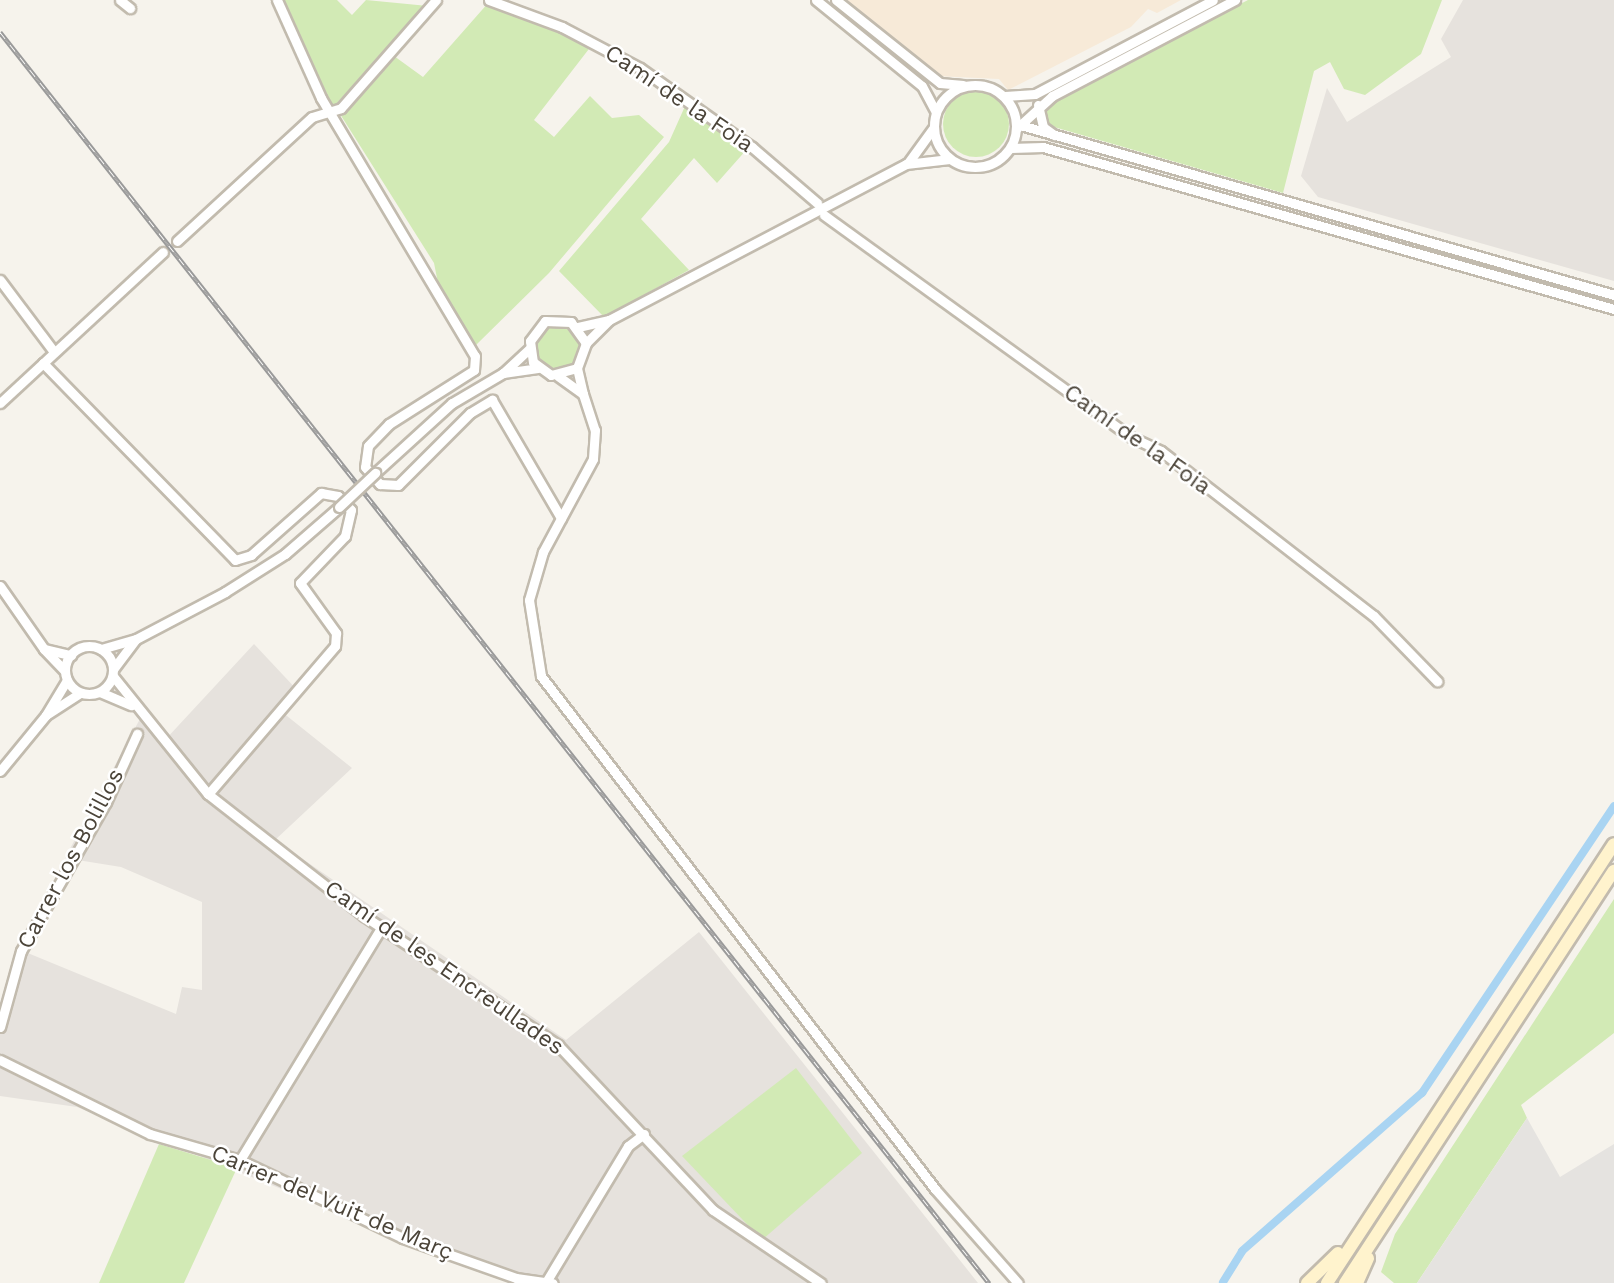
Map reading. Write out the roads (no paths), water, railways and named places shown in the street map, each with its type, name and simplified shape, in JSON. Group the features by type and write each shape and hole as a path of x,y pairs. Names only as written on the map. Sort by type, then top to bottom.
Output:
{"main road":[{"path":"1327,1283 1614,845"},
{"path":"1345,1283 1614,871"},
{"path":"1307,1283 1357,1237"},
{"path":"1357,1283 1370,1244"}],"street":[{"path":"120,0 130,8"},
{"path":"277,0 329,112 476,365 389,424 368,446 365,467 380,484 398,485 470,412 492,400 561,518"},
{"path":"177,241 312,117 341,108 436,0"},
{"name":"Camí de la Foia","path":"489,0 562,27 640,68 752,147 817,203"},
{"path":"816,0 922,86 936,112 934,127 906,164"},
{"path":"835,0 940,83 988,86 1004,96 1018,126 1614,295"},
{"path":"1004,96 1035,94 1213,0"},
{"path":"578,327 609,320 906,164 950,159 988,166 1010,148 1018,126 1038,106 1235,0"},
{"path":"936,112 965,86"},
{"path":"1038,106 1043,127 1062,140"},
{"path":"934,127 950,159"},
{"path":"1010,148 1043,147 1614,309"},
{"name":"Camí de la Foia","path":"824,215 1122,432 1161,451 1374,616 1437,681"},
{"path":"0,403 163,252"},
{"path":"0,280 54,352"},
{"path":"44,649 71,655 85,647 101,649 136,639 252,575 339,507 452,403 503,373 529,349 533,333 545,321 562,319 578,327 586,343"},
{"path":"609,320 586,343 577,368 596,441 588,474 561,518 528,600 533,654 550,693 935,1189 1018,1283"},
{"path":"529,349 538,368"},
{"path":"43,363 235,560 251,555 321,493 338,496 351,510 345,536 300,583 336,633 335,646 208,793"},
{"path":"503,373 538,368 558,376 583,394"},
{"path":"558,376 577,368"},
{"path":"0,586 44,649 80,693"},
{"path":"46,715 80,693 100,692 136,639"},
{"path":"101,649 113,672"},
{"path":"0,771 46,715 66,675 71,655"},
{"name":"Camí de les Encreullades","path":"113,672 133,705 168,738 208,793 381,928 558,1045 713,1210 821,1283"},
{"name":"Camí de les Encreullades","path":"100,692 133,705"},
{"name":"Carrer los Bolillos","path":"0,1027 21,951 107,802 137,734"},
{"path":"0,753 13,755"},
{"path":"240,1160 381,928"},
{"name":"Carrer del Vuit de Març","path":"0,1060 150,1134 240,1160 403,1238 516,1278 550,1282"},
{"path":"550,1282 628,1146 644,1134"}],"waterway":[{"path":"1223,1282 1242,1251 1422,1093 1614,806"}],"railway":[{"path":"0,32 989,1283"}]}
